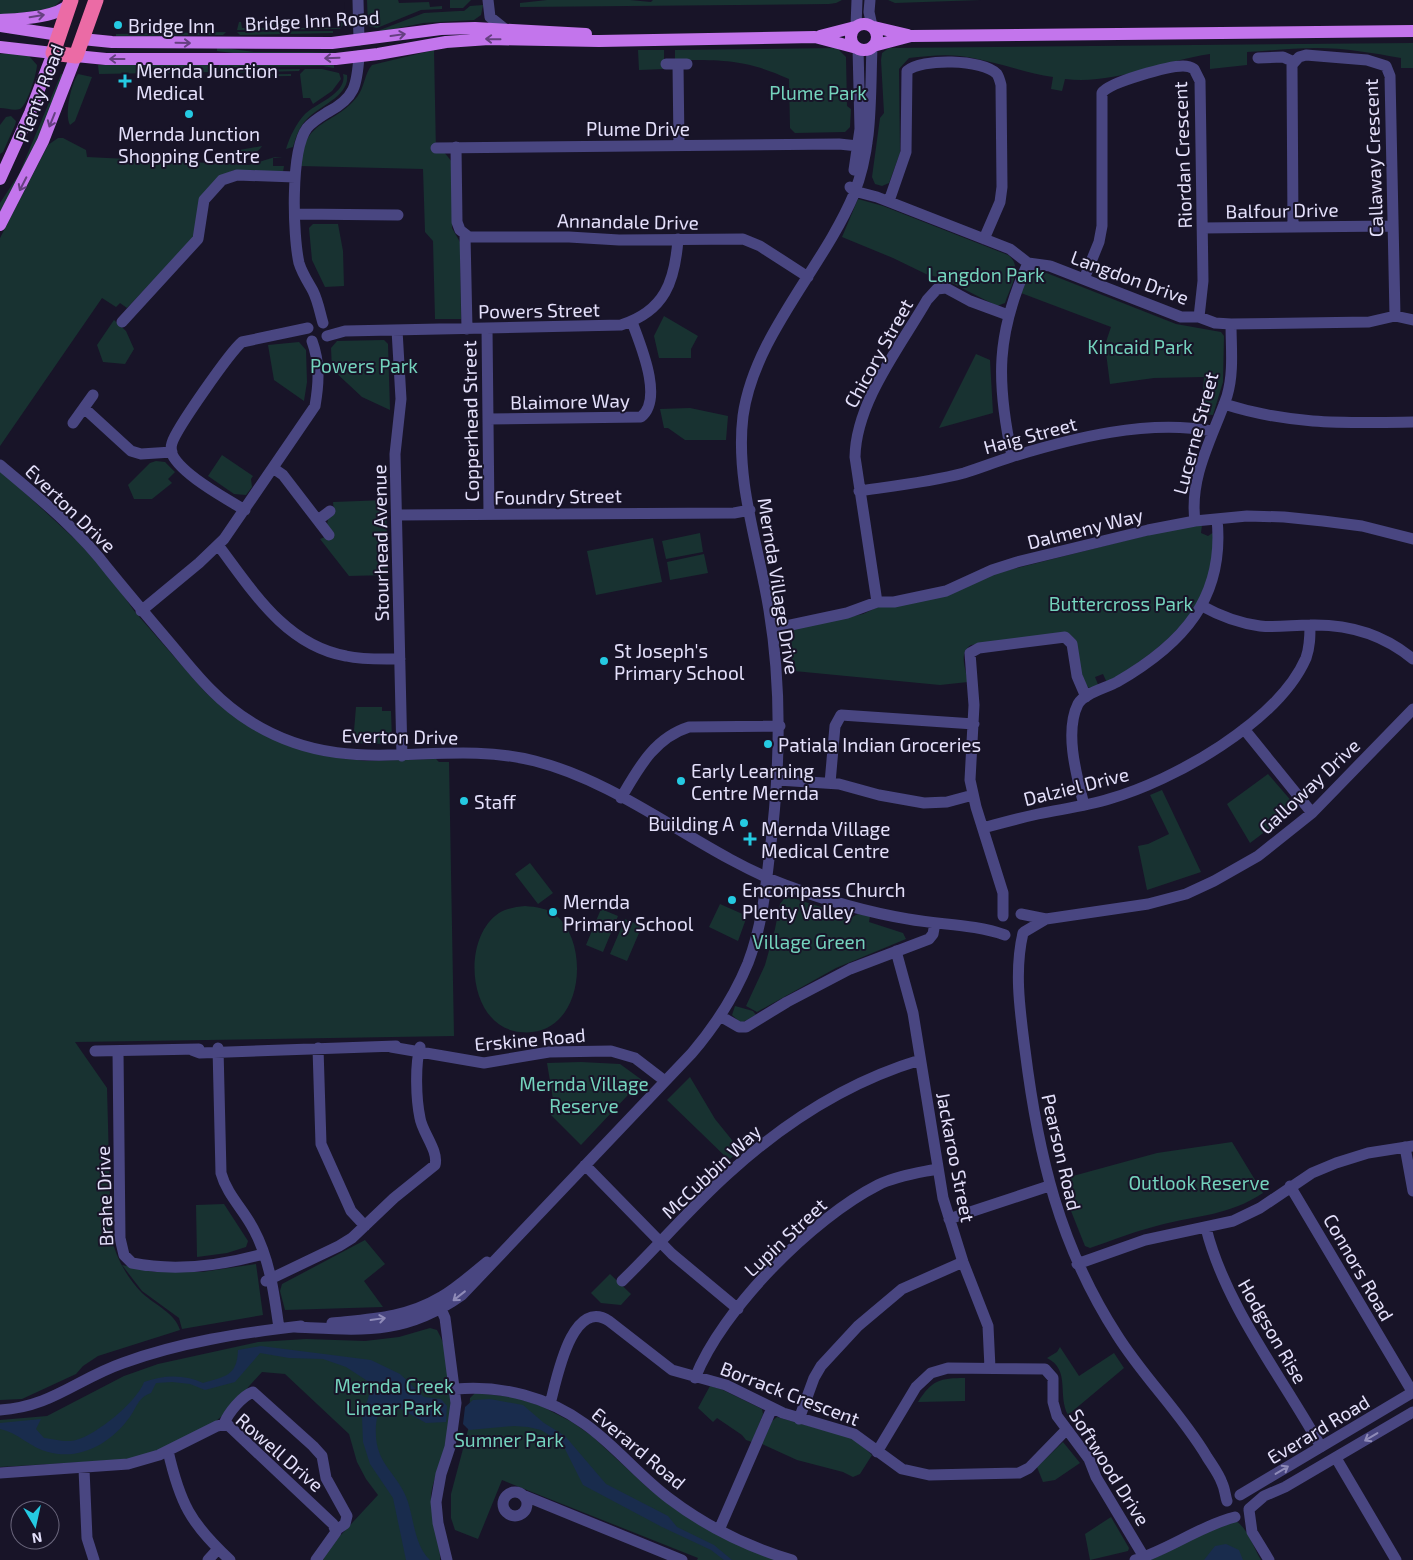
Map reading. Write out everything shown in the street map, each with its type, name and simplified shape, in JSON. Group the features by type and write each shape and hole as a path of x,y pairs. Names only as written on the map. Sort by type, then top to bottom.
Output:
{"highway":[{"name":"Plenty Road","path":"76,56 96,0"},
{"name":"Plenty Road","path":"53,53 71,1"},
{"name":"Bridge Inn Road","path":"59,35 82,39"},
{"name":"Bridge Inn Road","path":"53,53 76,56"}],"main road":[{"path":"0,20 53,13 65,9 71,1"},
{"path":"911,36 865,50 858,48 851,38 855,27 864,23 911,36 1413,31"},
{"name":"Bridge Inn Road","path":"0,26 59,35"},
{"name":"Bridge Inn Road","path":"76,56 243,60 359,56 475,39 590,42 815,37 855,27"},
{"path":"873,27 877,34 873,46"},
{"name":"Bridge Inn Road","path":"82,39 112,42 231,44 359,40 463,29 716,38"},
{"name":"Bridge Inn Road","path":"815,37 858,48"},
{"path":"359,40 359,56"},
{"name":"Bridge Inn Road","path":"0,47 53,53"},
{"name":"Plenty Road","path":"0,179 30,113 53,53"},
{"name":"Plenty Road","path":"0,225 43,142 76,56"}],"street":[{"path":"358,0 359,40"},
{"path":"855,27 857,0"},
{"path":"870,0 869,12 873,27"},
{"path":"463,29 482,21 488,6"},
{"path":"488,6 491,20 504,29"},
{"name":"Mernda Village Drive","path":"0,1410 39,1404 105,1370 146,1355 225,1336 275,1328 374,1330 406,1324 477,1281 505,1248 704,1039 720,1016 735,991 753,949 760,921 768,877 778,780 780,726 772,629 749,507 741,450 748,394 760,360 841,220 854,188 861,143 872,98 873,46"},
{"name":"Mernda Village Drive","path":"858,48 861,143"},
{"name":"Callaway Crescent","path":"1258,58 1283,58 1294,62 1306,55 1379,62 1386,66 1389,72 1394,316"},
{"path":"141,611 218,545 245,510 315,406 319,381 317,303 299,264 295,177 297,153 301,138 315,120 342,103 352,94 356,83 359,56"},
{"path":"889,202 906,152 907,72 919,64 948,62 990,69 996,73 1000,85 1002,187 1000,202 984,239"},
{"path":"1293,227 1291,71 1294,62"},
{"path":"666,64 683,64 679,145"},
{"name":"Riordan Crescent","path":"1084,279 1101,236 1101,100 1106,88 1183,66 1194,69 1198,75 1202,228 1203,281 1199,317"},
{"name":"Plume Drive","path":"436,148 861,143"},
{"path":"456,147 457,222 458,228 469,236 466,257 467,329"},
{"path":"123,315 198,240 204,200 222,180 237,174 295,177"},
{"name":"Langdon Drive","path":"854,188 1010,249 1028,263 1044,264 1175,316 1199,317 1209,322 1232,324 1374,321 1394,316 1413,320"},
{"path":"296,214 398,215"},
{"name":"Balfour Drive","path":"1202,228 1392,226"},
{"name":"Annandale Drive","path":"469,236 569,236 620,240 749,240 810,275"},
{"name":"Powers Street","path":"172,448 238,345 253,338 289,333 345,331 606,327 632,322 652,308 667,290 676,268 678,239"},
{"path":"1012,456 1000,380 1002,346 1008,315 1028,263"},
{"name":"Chicory Street","path":"877,602 859,491 855,445 865,404 932,293 937,289 946,288 970,301 1008,315"},
{"name":"Blaimore Way","path":"488,419 641,417 649,408 650,378 632,322"},
{"name":"Lucerne Street","path":"1195,521 1194,495 1212,431 1224,404 1230,383 1232,324"},
{"name":"Copperhead Street","path":"487,328 489,514"},
{"name":"Stourhead Avenue","path":"397,330 401,390 395,442 402,756"},
{"path":"73,423 93,395"},
{"path":"1224,404 1273,418 1300,422 1413,422"},
{"path":"84,408 126,447 136,453 146,454 172,448 176,459 202,483 245,510"},
{"name":"Haig Street","path":"859,491 922,482 964,473 1012,456 1088,438 1129,431 1192,428 1212,431"},
{"name":"Everton Drive","path":"0,465 82,539 204,684 234,711 268,732 299,744 338,754 402,756 486,754 533,761 572,774 621,798 768,877"},
{"path":"273,468 283,476 329,535"},
{"name":"Foundry Street","path":"397,515 719,512 749,507"},
{"path":"318,520 330,511"},
{"name":"Dalmeny Way","path":"772,629 847,613 877,602 894,602 946,591 992,570 1017,562 1148,530 1195,521 1284,516 1362,526 1413,539"},
{"path":"1084,805 1076,768 1073,742 1076,708 1081,700 1126,677 1154,657 1181,632 1202,606 1212,585 1218,561 1217,519"},
{"path":"218,545 273,615 304,640 343,656 400,659"},
{"path":"1202,606 1218,615 1250,624 1270,626 1340,626 1369,633 1386,640 1413,659"},
{"name":"Dalziel Drive","path":"983,828 1110,799 1155,782 1198,760 1244,730 1271,706 1301,668 1309,649 1310,625"},
{"path":"1006,936 1001,928 1003,893 973,795 970,762 974,724 968,659 971,651 979,648 1065,637 1072,644 1077,676 1086,697"},
{"name":"Galloway Drive","path":"1020,914 1046,919 1148,904 1197,889 1258,856 1312,813 1413,709"},
{"path":"830,783 835,726 837,719 841,715 974,724"},
{"path":"621,798 645,757 679,730 689,727 780,726"},
{"path":"1244,730 1312,813"},
{"path":"778,780 830,783 924,803 947,802 973,795"},
{"path":"768,877 844,905 934,923 979,927 1006,936 1016,937 1024,932 1026,920 1003,893"},
{"path":"979,927 1011,912 1020,914"},
{"name":"Galloway Drive","path":"1024,932 1046,919"},
{"path":"720,1016 739,1027 746,1027 816,986 896,950 929,939 933,934 934,923"},
{"name":"Pearson Road","path":"1017,961 1024,932"},
{"name":"Pearson Road","path":"1006,936 1017,961 1031,1094 1049,1186 1077,1264 1117,1336 1187,1426 1222,1483 1227,1502"},
{"name":"Jackaroo Street","path":"896,950 913,1013 937,1169 949,1219 963,1262 988,1326 990,1368"},
{"name":"Erskine Road","path":"96,1051 391,1047 420,1049 448,1058 484,1063 549,1052 611,1051 628,1054 642,1064 662,1084"},
{"path":"318,1048 321,1144 351,1210 365,1226"},
{"path":"269,1280 339,1246 365,1226 394,1198 435,1166 435,1156 420,1118 420,1049"},
{"path":"219,1050 221,1173 224,1184 248,1219 263,1254 269,1280 275,1328"},
{"name":"Brahe Drive","path":"118,1051 120,1238 124,1254 132,1263 182,1267 216,1264 263,1254"},
{"name":"McCubbin Way","path":"622,1281 727,1174 796,1120 858,1084 920,1060"},
{"path":"1077,1264 1145,1240 1206,1228 1248,1215 1290,1186 1336,1163 1368,1153 1409,1147 1413,1191"},
{"path":"583,1167 661,1242 738,1309"},
{"name":"Lupin Street","path":"695,1378 706,1353 738,1309 794,1247 850,1202 887,1181 937,1169"},
{"path":"949,1219 1049,1186"},
{"name":"Connors Road","path":"1290,1186 1413,1392"},
{"name":"Hodgson Rise","path":"1206,1228 1216,1262 1231,1294 1321,1447"},
{"path":"799,1419 818,1372 858,1326 902,1289 963,1262"},
{"path":"435,1308 445,1318 456,1389 454,1427 436,1502 445,1557"},
{"name":"Borrack Crescent","path":"550,1404 569,1339 586,1320 594,1317 605,1319 672,1370 726,1386 799,1419 854,1434 895,1465 918,1474 1019,1473 1030,1468 1066,1430"},
{"name":"Softwood Drive","path":"877,1452 916,1387 931,1373 948,1368 1037,1367 1048,1370 1053,1378 1055,1410 1066,1430 1089,1459 1096,1477 1140,1559"},
{"name":"Everard Road","path":"456,1389 482,1388 511,1392 550,1404 585,1424 656,1488 687,1511 718,1530 762,1550 792,1560"},
{"path":"224,1424 228,1415 244,1397 253,1392 322,1456 326,1478 348,1516 345,1524 336,1530 334,1536 316,1560"},
{"name":"Everard Road","path":"1240,1494 1413,1392"},
{"path":"718,1530 772,1408"},
{"name":"Everard Road","path":"1249,1510 1264,1496 1285,1487 1413,1412"},
{"name":"Rowell Drive","path":"4,1472 84,1469 128,1464 168,1451 224,1424 327,1517 336,1530"},
{"path":"168,1451 184,1507 201,1531 230,1560"},
{"path":"1336,1458 1396,1560"},
{"path":"84,1469 87,1538 94,1560"},
{"name":"Pearson Road","path":"1222,1483 1240,1494"},
{"path":"546,1506 538,1505 527,1510 521,1516 514,1517 507,1514 503,1507 504,1499 510,1493 518,1492 546,1506 682,1560"},
{"path":"1211,1524 1232,1496 1240,1494 1249,1502 1252,1532"},
{"path":"525,1496 528,1503 527,1510"},
{"path":"1227,1502 1229,1513 1252,1532 1269,1560"},
{"path":"1140,1559 1211,1524 1244,1516 1249,1510"},
{"path":"208,1560 218,1549"}],"green space":[{"path":"0,0 61,0 53,8 0,16"},
{"path":"367,0 398,0 399,3 429,2 430,7 442,6 442,9 421,10 377,28 368,26"},
{"path":"450,0 471,0 463,8 450,8"},
{"path":"547,0 630,0 651,2 653,0 842,0 829,4 520,7 520,3"},
{"path":"888,0 981,0 895,3"},
{"path":"483,5 481,15 474,20 423,23 379,32 424,13 464,11 470,6"},
{"path":"337,21 345,21 340,29 237,30 239,22 241,22 242,28 271,28 271,23 274,22 276,28 337,28"},
{"path":"333,31 333,33 240,35 237,32"},
{"path":"226,32 223,35 116,36 116,34"},
{"path":"1413,43 1413,68 1401,68 1401,58 1348,50 1299,48 1247,52 1247,65 1210,69 1210,54 1119,76 1083,80 1065,79 1062,91 1051,89 1053,77 984,60 948,55 909,58 899,69 900,153 889,183 882,186 875,184 872,177 880,118 884,113 881,60 882,53 889,48"},
{"path":"217,47 254,52 341,52 248,55 217,51"},
{"name":"Plume Park","path":"837,48 846,57 847,106 851,109 850,127 845,132 795,133 790,128 789,79 773,72 734,62 675,60 675,50"},
{"path":"434,50 436,152 444,152 452,162 452,228 460,242 461,319 435,319 433,241 425,232 423,169 300,166 307,139 321,124 339,113 357,97 362,89 367,72 372,65"},
{"path":"638,50 664,50 664,69 639,70"},
{"path":"10,53 29,56 37,65 28,96 23,107 18,110 0,108 0,54"},
{"path":"334,64 334,68 323,66 231,67 218,72 219,65"},
{"path":"98,65 210,65 211,72 99,74"},
{"path":"300,69 299,71 227,73 233,70"},
{"path":"305,69 322,69 339,73 341,79 332,91 313,104 310,98 303,98 300,74"},
{"path":"61,74 64,75 49,116 0,217 0,203 19,174"},
{"path":"78,74 92,77 75,121 70,125 68,120 69,100"},
{"path":"291,74 291,76 216,77 216,75"},
{"path":"343,74 347,75 344,89 304,122 293,147 286,149 289,139 305,114 341,87"},
{"path":"11,116 16,121 15,125 3,152 0,154 0,125 6,117"},
{"path":"58,138 63,138 86,150 87,157 249,165 275,157 283,157 273,158 273,166 284,166 283,172 234,170 216,179 194,237 127,308 120,303 116,307 102,298 0,446 0,238 48,145"},
{"path":"262,146 259,150 248,155 217,154"},
{"name":"Langdon Park","path":"858,199 883,206 1008,255 1013,260 1015,271 1005,303 997,306 942,278 928,275 842,237"},
{"path":"313,224 338,224 343,251 344,286 325,287 312,260 309,228"},
{"name":"Kincaid Park","path":"1039,270 1176,324 1221,332 1224,336 1223,382 1213,415 1201,414 1204,377 1154,378 1110,384 1105,345 1111,327 1021,293 1027,277"},
{"path":"664,316 698,336 691,349 691,358 659,358 654,336"},
{"path":"114,320 126,331 134,349 125,364 103,362 97,345"},
{"name":"Powers Park","path":"384,340 388,344 390,410 362,397 332,369 331,348 337,341"},
{"path":"299,342 306,350 307,382 304,401 274,380 268,345"},
{"path":"976,354 990,360 993,413 939,428"},
{"path":"690,408 728,416 726,440 685,440 668,428 664,428 660,409"},
{"path":"222,455 253,476 251,479 252,487 246,495 234,494 208,476"},
{"path":"156,461 165,462 175,472 168,479 172,483 152,499 134,499 128,485 150,463"},
{"path":"0,470 77,541 108,574 135,612 207,694 320,755 365,761 436,759 439,762 449,762 454,1036 75,1042 107,1088 111,1236 116,1252 126,1273 136,1287 169,1314 180,1330 98,1356 83,1366 76,1374 22,1399 0,1400"},
{"path":"386,500 388,575 349,576 320,539 325,537 328,519 334,513 333,502"},
{"name":"Buttercross Park","path":"1202,525 1201,533 1208,536 1214,532 1213,558 1207,582 1197,603 1184,622 1148,655 1107,683 1103,674 1095,677 1099,687 1089,688 1084,682 1079,668 1076,645 1067,633 971,645 967,648 964,657 968,682 940,685 794,671 788,630 863,614 878,607 1005,571 1172,529"},
{"path":"700,533 703,552 666,559 662,541"},
{"path":"653,538 662,582 596,595 587,551"},
{"path":"704,554 708,573 670,580 667,562"},
{"path":"356,707 382,707 382,711 391,711 392,740 388,744 353,743"},
{"path":"1268,774 1294,804 1294,810 1250,843 1227,804"},
{"path":"1162,790 1201,872 1147,890 1138,846 1148,844 1169,834 1150,795"},
{"path":"530,863 553,893 538,904 515,874"},
{"name":"Village Green","path":"790,897 852,917 858,914 870,916 869,922 903,933 906,939 836,968 757,1012 746,1006 765,965 780,904 784,899"},
{"path":"720,904 747,916 738,941 709,927"},
{"path":"525,906 538,907 557,916 568,930 575,948 577,968 575,988 568,1007 557,1021 541,1030 520,1032 503,1027 489,1015 480,999 475,980 475,961 479,942 487,925 502,911"},
{"path":"601,909 618,916 603,952 586,945"},
{"path":"625,919 642,926 627,961 610,954"},
{"path":"735,1006 753,1011 756,1015 741,1023 732,1015"},
{"name":"Mernda Village Reserve","path":"547,1063 620,1064 642,1080 581,1145 551,1115 554,1105"},
{"path":"690,1077 715,1119 740,1150 729,1160 667,1100"},
{"name":"Outlook Reserve","path":"1232,1142 1263,1193 1250,1201 1225,1211 1151,1227 1090,1248 1085,1246 1067,1201 1062,1179 1157,1153"},
{"path":"224,1204 248,1241 246,1247 227,1253 197,1257 196,1205"},
{"path":"365,1240 385,1264 364,1281 383,1307 285,1310 280,1291 282,1284"},
{"path":"256,1264 263,1315 182,1329 179,1318 142,1291 122,1265 155,1272 202,1272"},
{"path":"610,1274 631,1294 621,1305 601,1303 591,1293"},
{"name":"Mernda Creek Linear Park","path":"430,1328 437,1330 443,1343 450,1372 451,1387 448,1433 431,1495 440,1560 323,1560 327,1550 378,1495 366,1479 357,1462 349,1434 285,1374 262,1372 222,1416 210,1426 194,1436 135,1459 0,1467 0,1420 47,1416 124,1376 158,1364 258,1342 306,1339 365,1341 399,1337"},
{"path":"1060,1347 1079,1376 1114,1353 1124,1368 1068,1415 1063,1399 1059,1369 1047,1358 1057,1352"},
{"path":"965,1378 965,1401 918,1402 928,1389 937,1382"},
{"path":"710,1386 721,1389 762,1409 763,1414 752,1442 746,1440 742,1435 717,1418 713,1422 698,1408"},
{"name":"Sumner Park","path":"475,1393 513,1397 541,1406 572,1422 592,1436 648,1488 681,1513 775,1560 697,1560 698,1558 502,1480 478,1539 455,1530 451,1518 451,1494 468,1430 470,1398"},
{"path":"777,1417 855,1439 872,1455 860,1474 853,1477 843,1472 797,1460 762,1444 772,1421"},
{"path":"1063,1442 1080,1463 1055,1480 1043,1482 1037,1467"},
{"path":"1111,1517 1129,1548 1128,1551 1090,1560 1085,1534"},
{"path":"1236,1521 1248,1534 1261,1560 1150,1560 1214,1528"}],"water":[{"path":"261,1346 371,1360 400,1374 424,1397 441,1399 447,1406 446,1422 426,1423 392,1404 384,1404 377,1416 376,1425 378,1450 387,1467 404,1491 418,1541 430,1560 406,1560 393,1498 370,1464 363,1442 362,1417 372,1386 346,1367 323,1359 289,1358 260,1353 235,1382 205,1390 190,1384 156,1383 151,1393 140,1400 122,1427 104,1442 83,1452 60,1454 48,1452 12,1433 0,1429 0,1423 41,1419 36,1429 44,1438 64,1441 76,1440 94,1432 115,1417 133,1399 144,1382 174,1376 203,1383 218,1379 228,1374 235,1366 238,1350"},
{"path":"490,1399 523,1405 544,1423 565,1436 606,1484 668,1516 677,1527 714,1545 732,1560 724,1560 711,1550 662,1527 583,1485 565,1449 557,1440 541,1430 514,1426 469,1430 463,1424 465,1407 473,1400"},
{"path":"1226,1544 1239,1550 1243,1560 1204,1560 1215,1546"}],"place":[{"name":"Bridge Inn","path":"118,25"},
{"name":"Mernda Junction Medical","path":"125,81"},
{"name":"Mernda Junction Shopping Centre","path":"189,114"},
{"name":"St Joseph's Primary School","path":"604,661"},
{"name":"Patiala Indian Groceries","path":"768,744"},
{"name":"Early Learning Centre Mernda","path":"681,781"},
{"name":"Staff","path":"464,801"},
{"name":"Building A","path":"744,823"},
{"name":"Mernda Village Medical Centre","path":"750,839"},
{"name":"Encompass Church Plenty Valley","path":"732,900"},
{"name":"Mernda Primary School","path":"553,912"}]}
